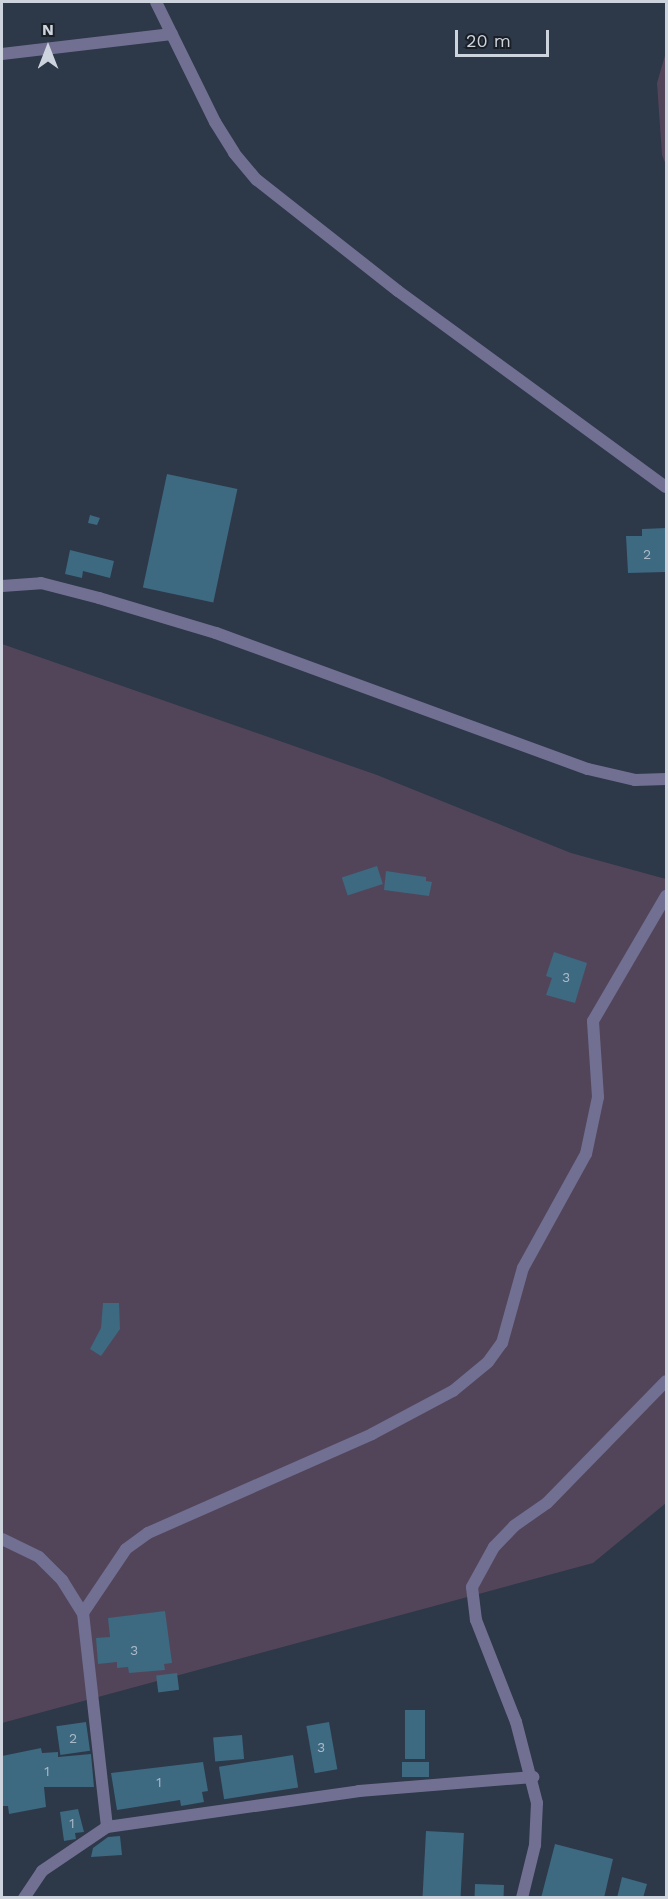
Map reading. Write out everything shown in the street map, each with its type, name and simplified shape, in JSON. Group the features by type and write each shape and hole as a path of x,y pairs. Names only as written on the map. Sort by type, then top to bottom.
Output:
{"street":[{"path":"156,2 215,122 234,153 257,180 398,291 666,487"},
{"path":"2,54 172,34"},
{"path":"2,586 41,583 99,598 216,633 588,769 635,780 666,779"},
{"path":"83,1612 126,1549 148,1533 372,1434 453,1391 488,1362 502,1343 523,1268 586,1154 598,1097 593,1021 666,896"},
{"path":"522,1898 535,1845 537,1803 533,1777 476,1620 472,1587 489,1554 514,1526 547,1503 666,1381"},
{"path":"2,1539 39,1557 62,1580 83,1612 107,1827"},
{"path":"24,1898 42,1871 107,1827 359,1791 533,1777"}],"shaded area":[{"path":"666,52 666,165 662,155 657,83"},
{"path":"2,644 377,775 571,853 666,879 666,1503 593,1563 2,1723"}],"building":[{"path":"167,474 237,489 213,602 143,587"},
{"path":"90,515 100,518 97,525 88,523"},
{"path":"666,528 666,572 628,573 626,536 642,536 642,529"},
{"path":"70,550 114,561 110,578 83,571 82,578 65,574"},
{"path":"377,866 383,884 348,896 342,877"},
{"path":"386,871 426,877 426,881 432,882 429,896 384,890"},
{"path":"554,952 587,963 575,1003 546,995 552,978 546,976"},
{"path":"103,1303 119,1303 120,1329 101,1356 90,1349 101,1328"},
{"path":"165,1611 172,1663 164,1664 165,1670 129,1673 128,1667 117,1668 117,1662 98,1664 96,1638 110,1637 108,1618"},
{"path":"177,1673 179,1690 158,1692 156,1676"},
{"path":"405,1710 425,1710 425,1759 405,1759"},
{"path":"86,1722 90,1751 60,1755 56,1726"},
{"path":"329,1722 337,1769 315,1773 306,1726"},
{"path":"242,1735 244,1759 215,1761 213,1738"},
{"path":"41,1748 42,1753 58,1752 58,1757 91,1754 94,1787 44,1787 46,1807 9,1814 8,1806 2,1806 2,1756"},
{"path":"293,1755 298,1788 224,1799 219,1767"},
{"path":"203,1762 208,1791 202,1792 204,1802 181,1806 180,1800 117,1810 111,1773"},
{"path":"402,1762 429,1762 429,1777 402,1777"},
{"path":"78,1809 84,1832 75,1833 76,1839 64,1841 60,1812"},
{"path":"426,1831 464,1833 461,1898 422,1898"},
{"path":"120,1836 122,1855 91,1857 93,1848 108,1837"},
{"path":"555,1844 613,1859 604,1898 541,1898"},
{"path":"622,1877 647,1884 643,1898 617,1898"},
{"path":"475,1884 504,1885 504,1898 475,1898"}]}
